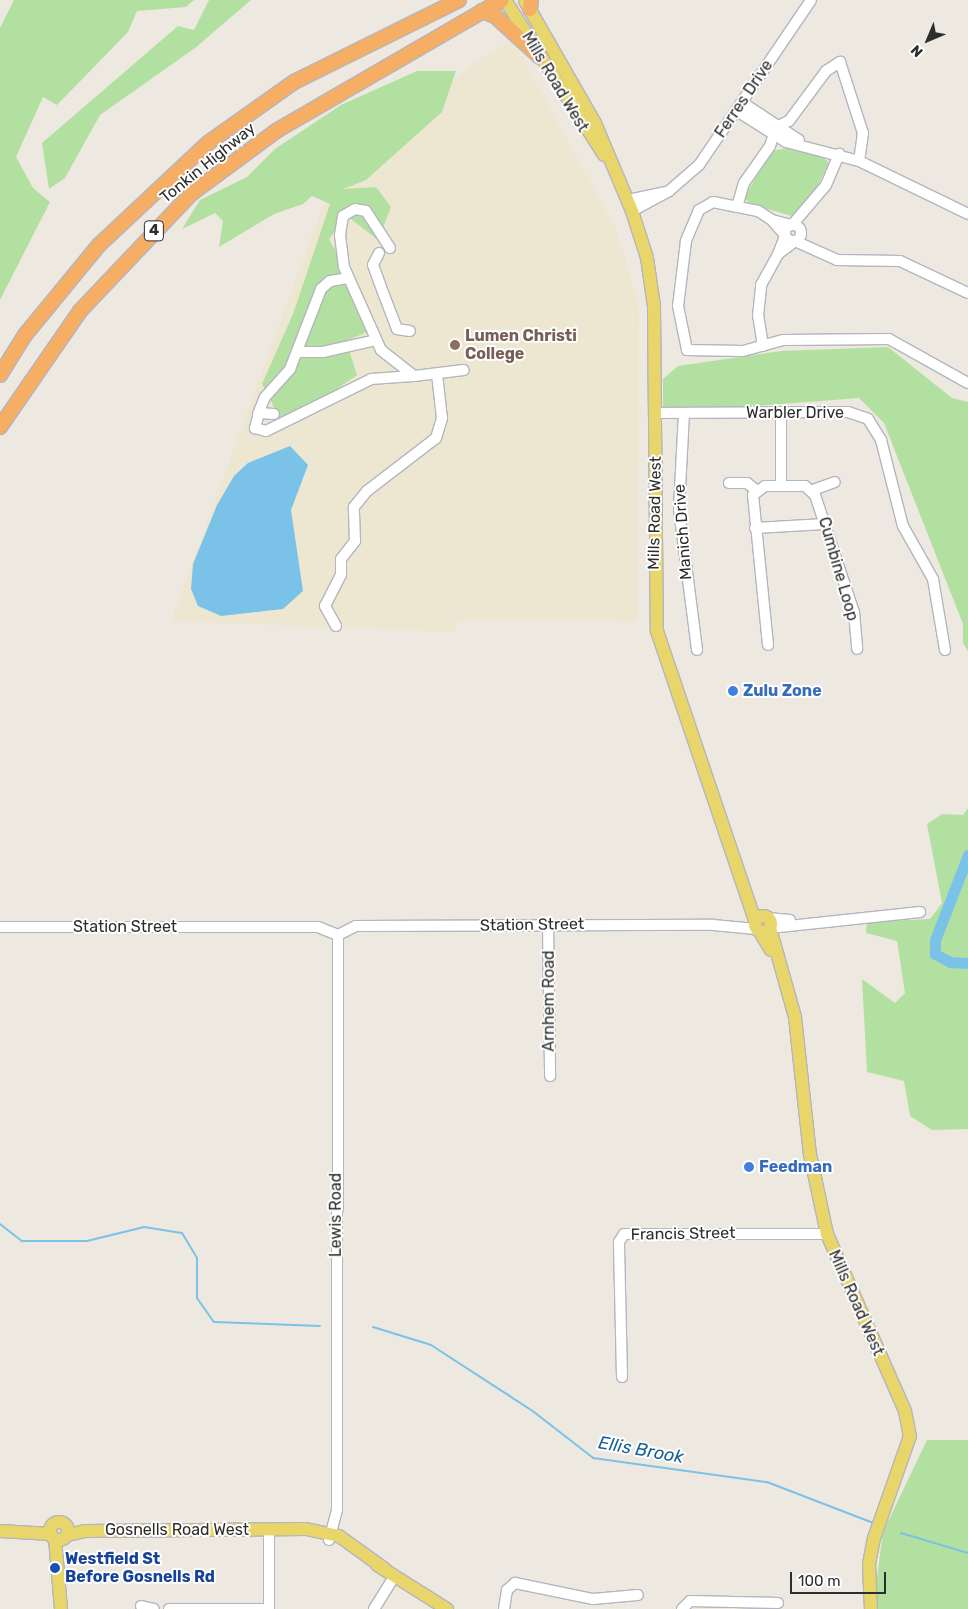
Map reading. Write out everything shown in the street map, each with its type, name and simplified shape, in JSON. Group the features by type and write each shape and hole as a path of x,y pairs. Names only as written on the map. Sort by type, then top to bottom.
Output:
{"highway":[{"name":"Tonkin Highway","path":"0,427 80,311 192,193 276,131 504,0"},
{"name":"Tonkin Highway","path":"0,375 25,336 98,244 208,143 294,82 454,2"},
{"path":"482,11 495,16 540,57"}],"main road":[{"name":"Mills Road West","path":"504,0 592,142 608,161"},
{"name":"Mills Road West","path":"529,3 595,123 608,161 630,206 654,306 657,631 737,858 787,989 795,1017 810,1154 827,1234 905,1411 910,1436 874,1538 869,1564 871,1609"},
{"name":"Gosnells Road West","path":"0,1531 33,1530 59,1533 269,1529 334,1538 447,1609"},
{"path":"59,1533 61,1609"}],"street":[{"name":"Ferres Drive","path":"630,206 669,191 699,165 740,107 810,0"},
{"path":"737,207 744,183 775,132 790,121 826,71 840,62 863,134 859,161"},
{"path":"740,107 775,132 808,146 859,161 968,214"},
{"path":"778,254 796,233 839,154"},
{"path":"968,293 900,261 837,260 814,249 796,233 772,220 737,207 703,205 686,241 678,306 682,343 697,352 743,351 783,340 889,339 968,383"},
{"path":"390,248 370,214 358,209 347,212 340,235 348,278 376,340 393,363 414,376"},
{"path":"772,220 784,235"},
{"path":"784,235 796,233"},
{"path":"763,346 758,316 761,285 778,254 784,235"},
{"path":"379,253 373,266 384,295 398,329 410,331"},
{"path":"348,278 330,281 321,289 297,352 284,379 263,399 254,425 266,431 371,379 464,370"},
{"path":"297,352 323,352 376,340"},
{"path":"336,626 325,606 341,575 341,559 355,541 354,507 367,492 436,438 442,418 437,374"},
{"path":"781,412 781,486"},
{"name":"Warbler Drive","path":"654,413 853,412 877,428 903,526 933,579 945,650"},
{"path":"258,414 274,414"},
{"name":"Manich Drive","path":"684,414 679,509 697,650"},
{"path":"729,483 747,484 756,490 781,486 813,490 835,482"},
{"path":"756,490 755,528 768,645"},
{"name":"Cumbine Loop","path":"813,490 854,612 857,649"},
{"path":"755,528 825,524"},
{"name":"Station Street","path":"0,927 318,926 338,935 350,927 762,924 920,912"},
{"name":"Arnhem Road","path":"548,925 550,1076"},
{"name":"Lewis Road","path":"334,1538 337,1510 338,935"},
{"name":"Francis Street","path":"622,1376 619,1242 624,1234 827,1234"},
{"path":"169,1609 269,1609 269,1529"},
{"path":"374,1609 390,1572"},
{"path":"504,1609 507,1590 515,1583 593,1599 638,1595"},
{"path":"682,1607 690,1601 778,1603"},
{"path":"141,1606 154,1609"}],"shaded area":[{"name":"Lumen Christi College","path":"513,40 617,231 639,307 638,621 459,620 453,632 171,621 327,194 472,64"}],"green space":[{"path":"14,0 194,0 186,7 137,11 128,32 57,105 43,97 16,157 33,188 50,202 0,300 0,28"},
{"path":"209,0 251,0 195,48 100,115 65,178 49,189 42,143 178,26 194,30"},
{"path":"417,71 456,71 442,112 366,180 343,189 376,187 391,207 378,240 347,216 329,239 376,328 346,341 357,375 301,414 279,417 262,384 293,314 330,204 312,196 303,204 274,214 219,247 223,221 215,213 182,229 200,200 247,177 275,149 341,105"},
{"path":"787,148 821,155 829,163 812,197 792,216 750,204 744,197 772,151"},
{"path":"888,347 952,398 968,402 968,651 963,643 963,624 884,423 859,398 663,413 663,379 678,366 781,351"},
{"path":"968,808 968,1129 932,1130 910,1116 904,1081 867,1072 862,979 895,1003 905,993 897,941 866,933 867,922 930,919 942,903 927,824 942,814 963,815"},
{"path":"927,1440 968,1440 968,1609 873,1609 883,1532"}],"water":[{"path":"290,446 308,465 291,510 303,591 283,609 221,616 198,606 191,589 193,564 217,505 234,476 248,463"}],"waterway":[{"path":"968,855 935,940 935,954 950,962 968,963"},
{"name":"Ellis Brook","path":"0,1224 22,1241 87,1241 144,1227 182,1233 197,1258 197,1298 214,1322 320,1326"},
{"name":"Ellis Brook","path":"373,1327 431,1345 534,1412 593,1458 767,1482 873,1523"},
{"name":"Ellis Brook","path":"901,1533 968,1553"}],"place":[{"name":"Lumen Christi College","path":"455,345"},
{"name":"Zulu Zone","path":"733,691"},
{"name":"Feedman","path":"749,1167"},
{"name":"Westfield St Before Gosnells Rd","path":"55,1568"}]}
